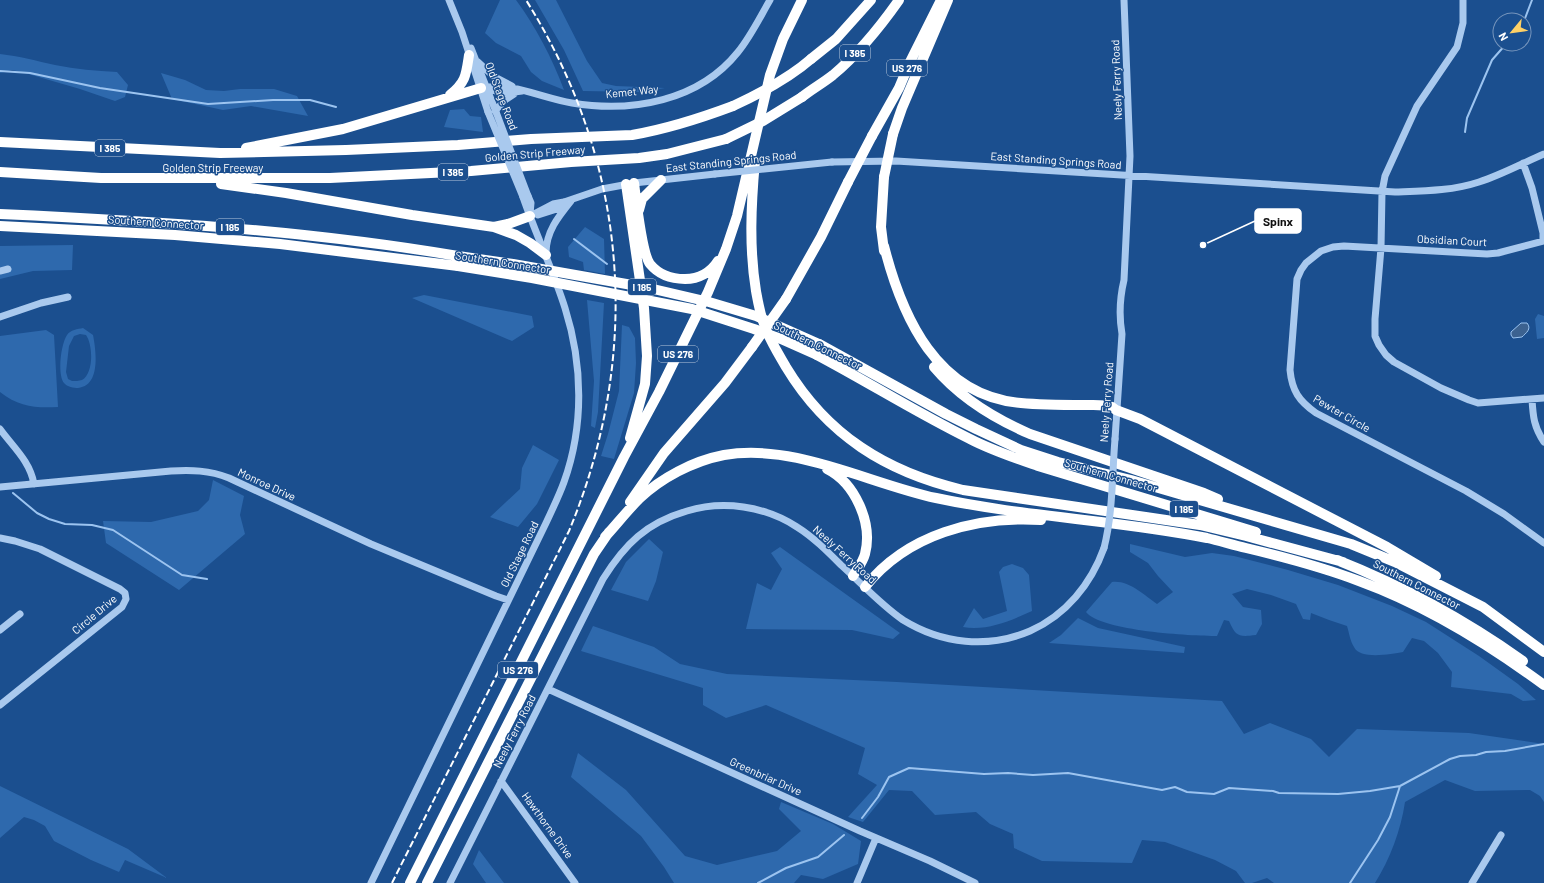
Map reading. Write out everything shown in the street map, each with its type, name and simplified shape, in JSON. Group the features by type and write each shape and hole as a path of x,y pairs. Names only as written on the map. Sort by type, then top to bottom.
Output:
{"highway":[{"name":"US 276","path":"410,883 708,292 726,249 737,216 770,74 783,39 802,0"},
{"name":"Golden Strip Freeway","path":"0,142 220,153 360,150 531,139 632,135 681,123 733,106 757,95 786,78 836,39 871,0"},
{"name":"Golden Strip Freeway","path":"0,172 101,178 330,178 471,171 639,158 667,154 726,138 763,121 802,97 832,75 853,56 879,27 899,0"},
{"name":"US 276","path":"427,883 594,554 664,453 725,383 786,299 821,237 848,182 898,88 941,0"},
{"path":"948,0 902,108 893,134 884,177 881,227 887,273 899,313 909,333 924,355 942,377 983,411 1006,424 1030,434 1204,493 1255,516"},
{"path":"445,99 460,87 472,58"},
{"path":"220,153 342,129 483,88"},
{"path":"758,129 751,208 752,261 758,299 764,323 780,357 804,393 827,419 854,442 874,456 899,469 943,486 995,496 1200,525 1342,562"},
{"path":"177,179 286,193 412,215 494,227 516,235 546,255"},
{"path":"638,212 642,199 661,180"},
{"path":"630,184 638,212 649,263 663,275 677,279 696,278 714,268 726,249"},
{"path":"624,457 645,384 647,356 644,308 630,184"},
{"name":"Southern Connector","path":"0,214 135,220 238,228 369,242 532,278 692,309 754,328 817,355 971,440 1003,454 1310,549 1391,583 1437,606 1468,624 1544,676"},
{"path":"494,227 508,224 530,216"},
{"name":"Southern Connector","path":"0,226 175,235 458,261 513,264 649,288 709,302 756,316 819,344 946,414 1021,450 1058,462 1131,480 1351,544 1395,562 1483,608 1544,652"},
{"path":"884,246 890,272 899,297 914,329 940,365 963,384 979,393 1006,402 1108,405 1116,410 1140,419 1386,547 1456,588 1483,608"},
{"path":"605,537 639,499 665,479 693,464 722,455 751,452 780,454 936,498 989,507 1189,535 1307,564 1358,580 1431,613 1477,639 1544,685"},
{"path":"810,462 832,472 846,484 855,496 861,510 866,532 866,546 863,559 853,576"},
{"path":"865,587 887,564 916,544 960,526 995,520 1046,520 1230,544"}],"street":[{"name":"Old Stage Road","path":"371,883 546,523 563,483 577,428 579,389 575,346 565,307 530,216 526,197 449,0"},
{"name":"Kemet Way","path":"483,88 495,92 508,93 516,90 526,91 573,103 602,106 645,103 674,97 701,84 726,65 746,40 770,0"},
{"name":"Neely Ferry Road","path":"450,883 603,579 620,554 641,533 670,516 693,509 714,506 736,506 767,513 792,524 816,540 853,576 902,619 922,631 957,641 992,641 1025,633 1057,615 1073,601 1081,591 1094,571 1107,537 1115,439 1122,334 1120,324 1124,280 1130,156 1124,0"},
{"path":"1463,0 1463,23 1457,47 1417,106 1386,172 1382,192 1381,248 1375,336 1386,355 1394,362 1441,388 1468,400 1478,403 1544,398"},
{"path":"472,58 493,76 516,90 493,112"},
{"name":"East Standing Springs Road","path":"530,216 560,208 564,202 602,189 661,180 832,162 896,161 1382,192 1437,190 1467,186 1480,182 1544,154"},
{"path":"1523,163 1532,188 1544,241"},
{"path":"546,255 550,230 555,220 572,199"},
{"name":"Obsidian Court","path":"1381,248 1487,254 1498,253 1544,241"},
{"name":"Pewter Circle","path":"1381,248 1333,247 1321,251 1311,258 1301,270 1297,280 1290,370 1291,384 1297,395 1307,407 1316,413 1466,491 1504,514 1544,543"},
{"path":"0,271 8,269"},
{"path":"0,317 41,303 68,297"},
{"path":"1532,399 1534,422 1544,442"},
{"path":"0,429 27,462 34,484"},
{"name":"Monroe Drive","path":"0,487 171,471 194,470 212,473 229,478 371,544 508,600"},
{"name":"Circle Drive","path":"0,538 40,549 120,589 125,594 126,599 122,607 0,705"},
{"path":"0,630 20,614"},
{"name":"Greenbriar Drive","path":"548,689 930,861 975,883"},
{"name":"Hawthorne Drive","path":"501,781 576,883"},
{"path":"1472,883 1502,835"},
{"path":"857,883 876,838"}],"shaded area":[{"path":"500,0 516,0 543,43 564,90 542,81 531,72 521,56 496,43 485,33"},
{"path":"535,0 556,0 587,61 602,83 616,86 665,88 641,92 583,91 564,50"},
{"path":"0,54 71,68 117,72 128,85 125,97 115,101 25,73 12,70 0,73"},
{"path":"161,73 185,80 206,90 224,91 240,89 274,89 297,96 308,116 251,106 223,110 172,99"},
{"path":"464,109 470,116 481,117 483,132 444,127 450,110"},
{"path":"585,227 604,239 605,274 584,270 583,262 569,257 568,247"},
{"path":"73,245 72,270 33,271 0,279 0,246"},
{"path":"424,295 532,316 534,327 512,341 412,298"},
{"path":"587,300 604,303 598,412 595,428 591,426 594,381"},
{"path":"1538,314 1544,316 1544,338 1537,339 1535,319"},
{"path":"1521,323 1527,323 1529,327 1528,331 1522,337 1513,338 1511,332"},
{"path":"622,325 629,327 635,338 636,363 634,393 614,459 601,456 619,391"},
{"path":"83,328 93,335 96,358 94,374 85,386 75,388 64,383 60,366 63,345 68,333","holes":["80,334 86,335 91,352 89,371 82,380 72,381 68,379 66,372 69,346 74,336"]},
{"path":"46,330 54,335 58,407 35,407 21,404 0,392 0,336"},
{"path":"533,445 559,460 537,504 518,527 490,517 520,489 522,468"},
{"path":"213,480 244,496 240,515 245,534 179,590 106,543 103,521 151,522 198,511 209,500"},
{"path":"649,539 663,552 656,581 648,601 611,590 626,562"},
{"path":"1130,544 1185,557 1212,553 1234,556 1338,585 1392,606 1426,622 1479,656 1518,684 1536,700 1523,701 1511,694 1451,687 1452,672 1438,653 1424,641 1412,638 1403,652 1376,655 1362,654 1354,647 1347,626 1311,613 1310,620 1303,619 1296,604 1271,595 1247,589 1232,594 1243,607 1261,610 1262,624 1256,635 1239,635 1236,633 1229,621 1224,620 1217,636 1147,631 1109,624 1086,612 1112,582 1124,583 1142,593 1157,604 1173,592 1148,563 1130,552"},
{"path":"780,547 900,633 893,639 852,630 746,629 757,583 771,590 782,569 771,553"},
{"path":"1012,564 1023,568 1029,575 1032,611 1007,622 990,626 981,628 963,627 974,608 983,619 1007,611 999,572 1003,567"},
{"path":"1078,618 1098,628 1185,647 1184,653 1049,643 1061,635"},
{"path":"593,626 654,647 680,664 727,674 897,682 1222,701 1244,734 1270,723 1311,739 1329,757 1357,729 1469,733 1544,744 1544,802 1540,796 1530,790 1475,791 1445,780 1405,802 1401,823 1394,844 1375,883 1274,883 1267,878 1252,883 1245,883 1236,871 1215,860 1165,842 1142,840 1132,863 1042,861 1014,848 1013,834 990,824 976,812 935,815 912,791 889,790 863,822 848,817 877,785 858,774 865,748 766,705 726,718 703,705 703,688 581,651"},
{"path":"578,753 626,790 685,856 717,865 777,851 801,831 779,809 781,802 833,824 861,841 858,864 823,879 801,875 794,883 674,883 641,836 571,777"},
{"path":"0,786 128,849 167,878 125,860 119,872 91,860 54,841 45,826 24,817 0,838"},
{"path":"479,850 504,883 486,883 473,864"}],"waterway":[{"path":"1527,12 1532,0"},
{"path":"1465,132 1467,118 1492,60 1499,52"},
{"path":"0,71 30,73 100,88 208,104 273,100 310,100 336,107"},
{"path":"574,239 607,264"},
{"path":"13,493 37,513 49,519 65,524 92,525 113,530 182,575 207,579"},
{"path":"862,818 878,797 889,777 909,768 984,774 1008,773 1033,775 1068,773 1162,790 1175,787 1187,792 1214,794 1229,788 1273,791 1279,793 1338,794 1400,786 1450,759 1460,756 1505,751 1544,744"},
{"path":"1350,883 1378,840 1390,817 1400,786"},
{"path":"758,883 786,868 818,857 844,835"}],"railway":[{"path":"392,883 569,531 593,464 608,396 615,328 614,260 604,193 587,127 560,63 526,0"}],"place":[{"name":"Spinx","path":"1203,245"}]}
